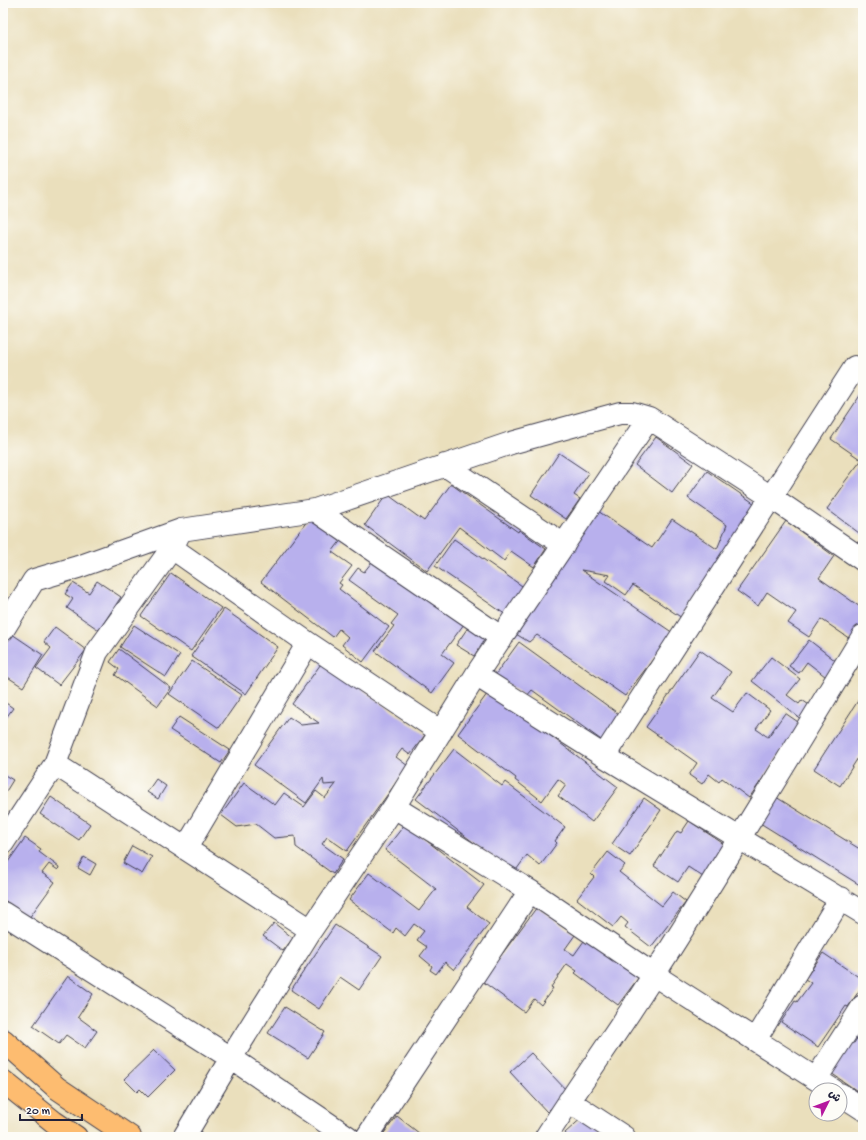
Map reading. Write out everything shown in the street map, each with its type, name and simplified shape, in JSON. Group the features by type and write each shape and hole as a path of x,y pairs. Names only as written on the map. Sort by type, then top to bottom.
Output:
{"main road":[{"path":"3,1040 57,1088 130,1137"},
{"path":"3,1081 54,1122 76,1137"}],"street":[{"path":"604,756 855,367 863,373"},
{"path":"3,630 34,580 177,539 315,510 511,443 620,413 632,413 649,418 771,497 863,560"},
{"path":"184,1137 231,1058 311,930 394,807 476,675 649,418"},
{"path":"445,466 564,546"},
{"path":"315,510 502,638"},
{"path":"177,539 308,642 441,732"},
{"path":"3,843 55,764 97,652 177,539"},
{"path":"546,1137 654,975 740,838 863,636"},
{"path":"186,848 308,642"},
{"path":"476,675 604,756 863,912"},
{"path":"55,764 311,930"},
{"path":"394,807 530,891 654,975 819,1082"},
{"path":"367,1137 530,891"},
{"path":"755,1040 841,898"},
{"path":"3,913 231,1058 348,1137"},
{"path":"825,1082 863,1006"},
{"path":"848,1099 863,1109"},
{"path":"569,1101 624,1137"}],"building":[{"path":"863,391 863,454 860,459 831,439"},
{"path":"656,437 693,464 672,493 635,465"},
{"path":"559,453 589,473 574,495 580,499 566,519 531,495"},
{"path":"863,458 863,536 827,509 844,485 843,484"},
{"path":"707,471 758,506 682,618 633,585 626,595 606,581 610,575 581,570 673,633 625,696 537,635 529,642 511,631 595,509 652,548 672,519 717,549 727,525 688,498"},
{"path":"451,484 518,532 519,530 546,549 534,567 511,551 504,561 459,527 427,571 365,525 387,494 424,521"},
{"path":"311,516 342,539 332,552 352,566 339,583 342,585 339,589 389,627 363,662 342,645 348,637 339,629 333,637 261,582"},
{"path":"786,521 834,556 819,578 863,609 863,626 853,641 821,619 809,637 788,623 796,612 767,592 758,606 737,591"},
{"path":"454,539 525,588 506,615 435,566"},
{"path":"375,558 464,624 442,654 454,663 432,693 375,651 394,626 391,624 398,615 349,580 358,568 364,572"},
{"path":"171,573 221,608 191,651 141,616"},
{"path":"97,581 121,597 99,630 67,608 73,599 65,594 73,583 89,593"},
{"path":"224,609 278,647 246,694 191,656"},
{"path":"134,625 180,655 166,677 120,647"},
{"path":"469,626 486,637 474,656 456,645"},
{"path":"55,627 86,650 59,685 36,668 51,648 44,642"},
{"path":"12,634 43,655 23,687 3,674 3,648"},
{"path":"809,640 841,665 830,680 807,662 799,673 789,666"},
{"path":"519,642 623,717 604,742 532,690 526,697 495,675"},
{"path":"119,649 171,688 158,706 115,675 119,669 110,662"},
{"path":"700,650 731,672 712,698 733,712 747,693 770,710 756,729 768,737 785,713 801,724 749,798 722,778 719,782 709,774 702,784 689,775 697,763 646,727"},
{"path":"771,657 800,679 787,695 799,704 802,700 812,707 802,720 752,681"},
{"path":"192,661 242,695 219,728 169,694"},
{"path":"323,661 425,735 410,755 402,749 396,757 408,766 347,851 327,837 322,844 343,859 333,874 296,847 295,836 274,838 256,824 237,827 221,815 244,783 275,805 284,793 304,807 316,791 325,798 336,784 324,785 323,779 306,803 254,765 289,717 301,725 319,723 292,704"},
{"path":"490,690 618,787 592,822 558,796 566,785 558,779 542,801 515,780 516,778 458,734"},
{"path":"863,693 863,750 840,786 814,769"},
{"path":"3,701 13,708 3,722"},
{"path":"179,717 230,750 221,763 170,730"},
{"path":"454,749 502,786 505,782 565,827 555,841 557,843 540,866 527,855 514,873 416,799"},
{"path":"3,774 13,780 5,793 3,792"},
{"path":"156,779 166,786 158,799 147,792"},
{"path":"51,797 90,824 79,840 40,814"},
{"path":"776,797 863,851 863,887 760,823"},
{"path":"644,798 661,810 630,856 612,844"},
{"path":"689,821 724,844 703,877 688,867 678,882 654,866 677,831 681,833"},
{"path":"405,824 484,885 467,907 489,924 454,970 445,962 436,974 430,970 432,966 420,956 427,947 417,940 424,931 414,924 405,936 396,928 393,933 349,900 369,873 419,911 436,889 385,850"},
{"path":"25,838 41,849 39,852 59,867 58,870 49,864 42,873 55,882 29,918 3,899 3,869"},
{"path":"132,846 152,857 142,874 123,863"},
{"path":"608,852 625,865 619,872 662,906 673,892 686,902 651,947 625,927 628,923 621,917 613,927 577,899 594,877 591,874"},
{"path":"84,857 96,864 90,875 78,868"},
{"path":"537,907 575,935 565,949 574,955 586,938 639,977 618,1005 575,973 577,971 567,964 541,1005 534,999 524,1012 482,981"},
{"path":"274,923 293,938 283,951 263,936"},
{"path":"335,925 382,956 359,990 340,977 319,1009 291,990"},
{"path":"823,953 863,980 863,985 848,1007 846,1006 818,1047 781,1022 795,1001 797,1002 811,983 805,979"},
{"path":"68,976 93,994 78,1017 97,1031 85,1048 66,1035 59,1044 33,1026"},
{"path":"285,1007 325,1032 308,1058 268,1033"},
{"path":"863,1030 863,1095 848,1085 848,1082 844,1082 831,1073 852,1042 854,1043"},
{"path":"154,1050 175,1070 148,1097 140,1089 137,1092 124,1079"},
{"path":"531,1053 568,1092 547,1112 510,1072"},
{"path":"585,1115 605,1137 568,1137 565,1133"},
{"path":"397,1116 424,1137 381,1137"}]}
